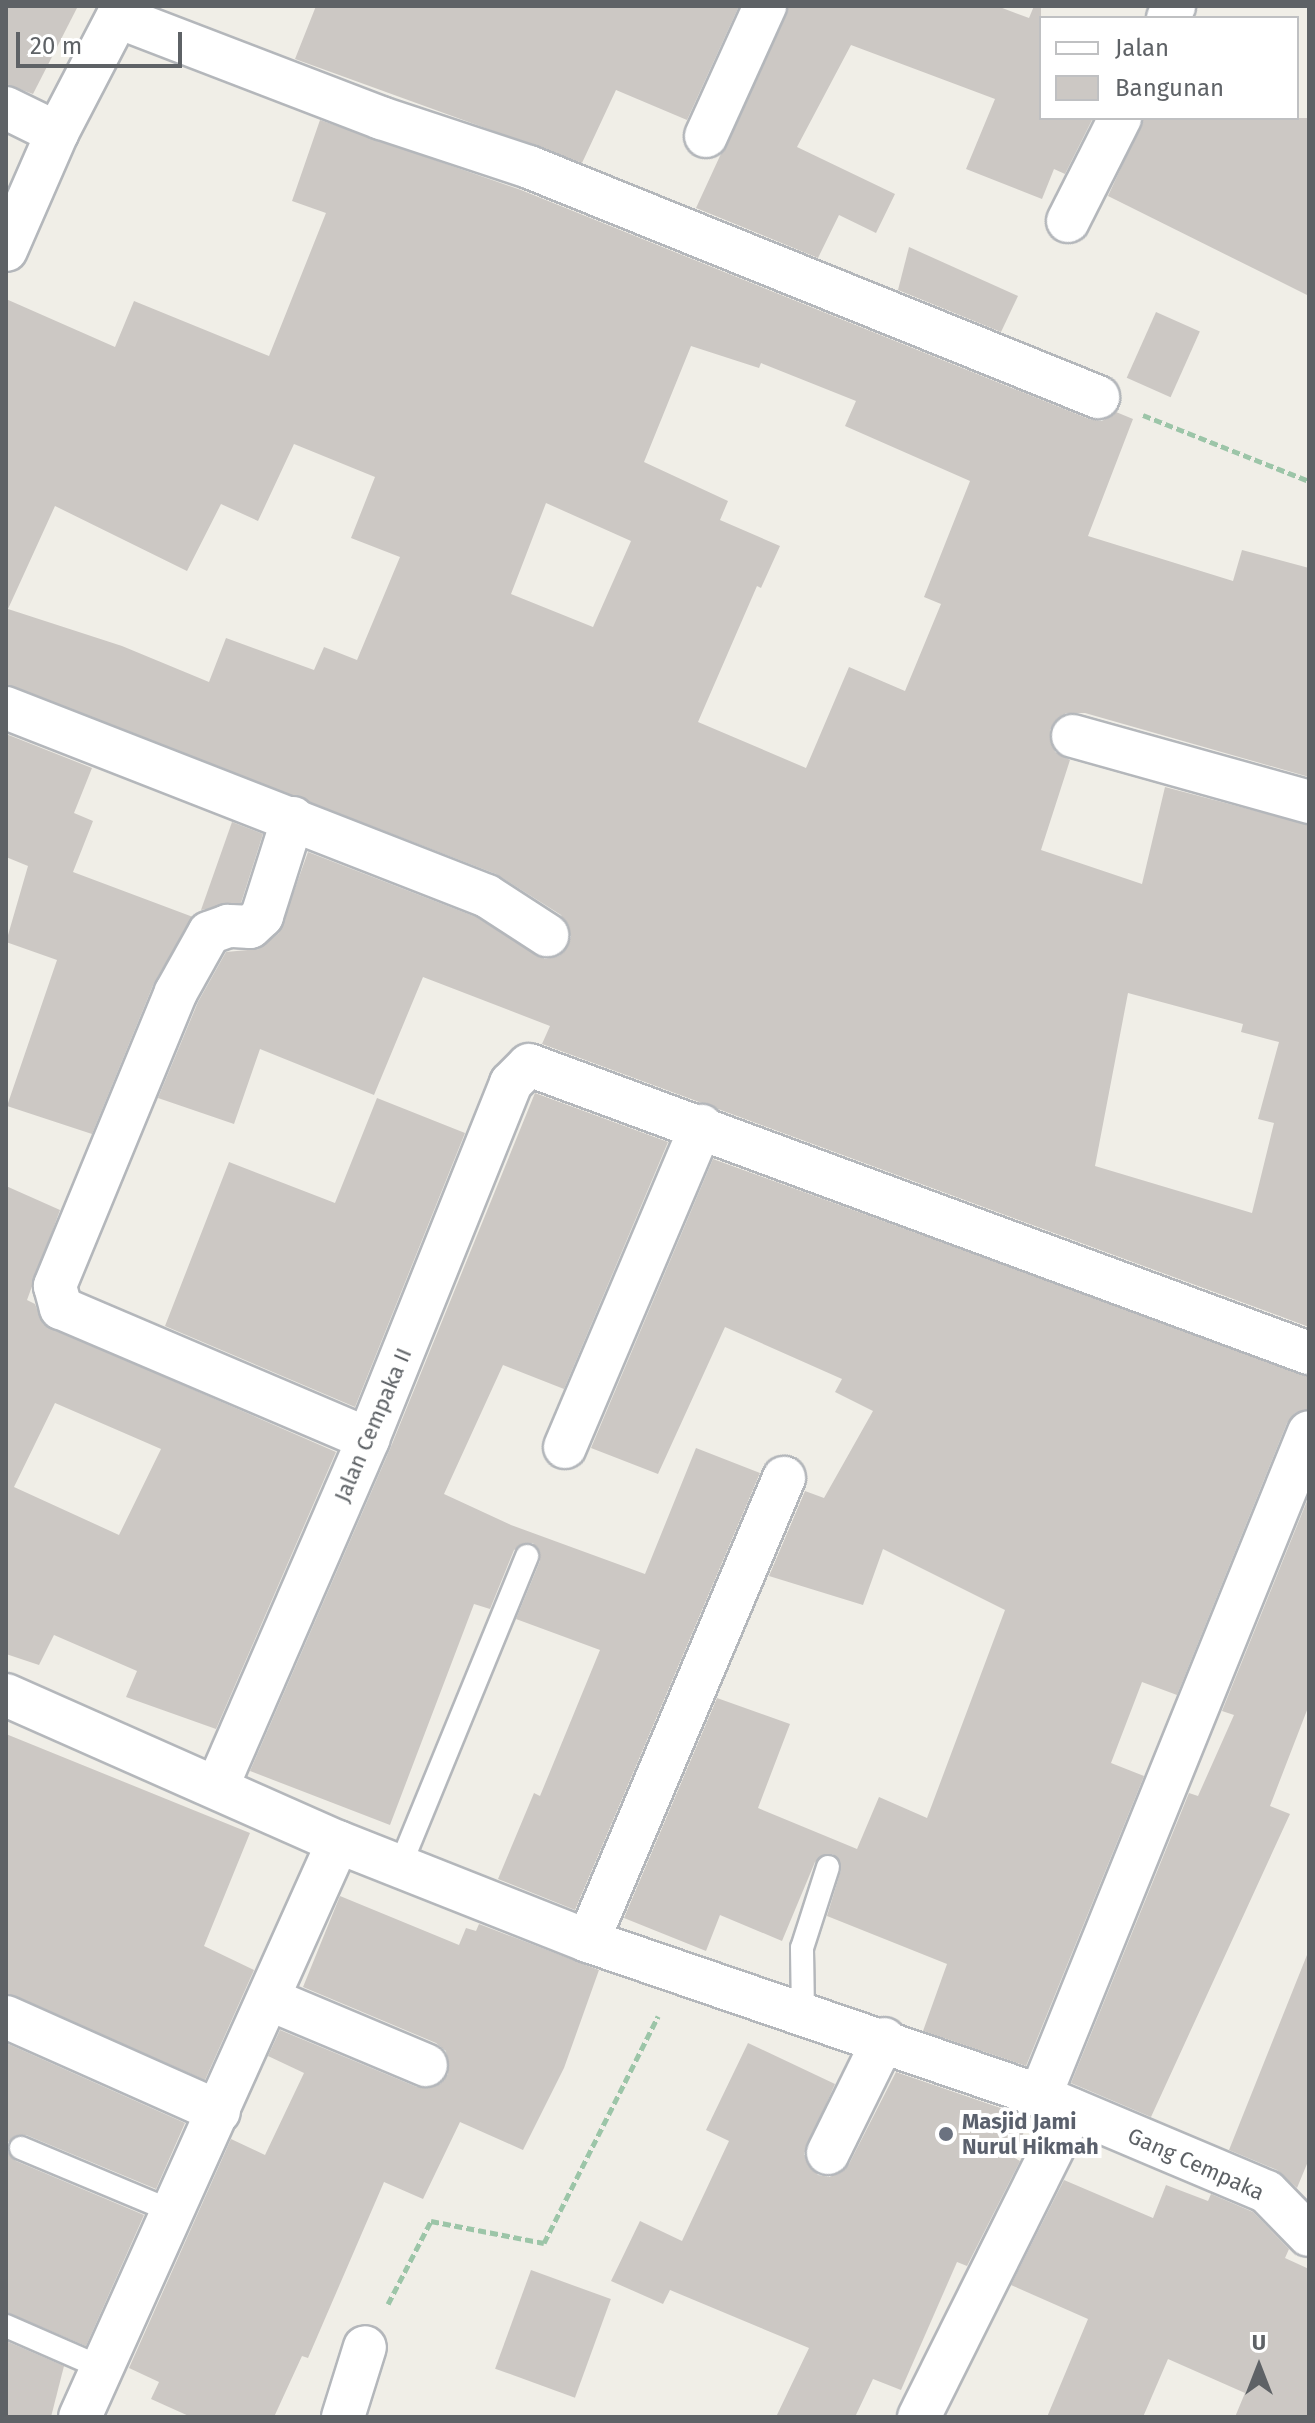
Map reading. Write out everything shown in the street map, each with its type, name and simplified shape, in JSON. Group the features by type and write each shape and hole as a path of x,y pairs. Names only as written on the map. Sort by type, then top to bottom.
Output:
{"street":[{"path":"706,136 765,6"},
{"path":"6,250 57,133 120,12 381,118 529,167 1098,397"},
{"path":"6,108 57,133"},
{"path":"1068,221 1119,120"},
{"path":"6,708 487,896 547,935"},
{"path":"1073,736 1309,802"},
{"path":"293,818 262,916 250,927 228,926 209,933 176,992 55,1286 61,1308 368,1439"},
{"name":"Jalan Cempaka II","path":"217,1787 368,1439 511,1083 529,1065 701,1126"},
{"path":"565,1447 701,1126 1309,1353"},
{"path":"919,2417 1056,2103 1305,1458"},
{"path":"588,1941 784,1478"},
{"name":"Gang Cempaka","path":"6,1695 338,1842 588,1941 884,2039 1056,2103 1267,2192 1309,2235"},
{"path":"80,2417 271,2000 338,1842"},
{"path":"271,2000 426,2065"},
{"path":"6,2017 219,2112"},
{"path":"828,2153 884,2039"},
{"path":"343,2417 365,2347"}],"lane":[{"path":"400,1866 527,1556"},
{"path":"803,2013 802,1948 828,1867"},
{"path":"21,2148 174,2212"},
{"path":"6,2326 102,2368"}],"path":[{"path":"1098,397 1309,481"},
{"path":"365,2347 431,2221 544,2243 680,1973"}],"building":[{"path":"6,6 78,6 33,94 6,84"},
{"path":"316,6 739,6 687,120 616,90 582,163 295,59"},
{"path":"789,6 997,6 1029,18 1034,6 1041,6 1039,120 1092,120 1065,174 1054,169 1042,199 966,169 995,99 851,45 797,147 895,194 876,233 839,215 818,258 696,208"},
{"path":"1309,118 1309,296 1108,196 1143,120"},
{"path":"320,120 521,190 1089,419 1102,421 1116,412 1133,419 1088,536 1233,581 1242,550 1309,568 1309,777 1085,713 1066,713 1050,730 1055,752 1070,760 1041,850 1142,884 1165,787 1309,825 1309,1327 542,1044 550,1026 423,977 374,1095 260,1049 234,1124 158,1098 198,1002 226,952 259,949 279,933 308,852 476,917 545,959 559,956 571,937 561,915 496,874 6,685 6,299 115,347 134,301 269,356 326,213 292,201","holes":["691,346 759,368 761,363 856,401 845,426 970,481 924,597 941,604 905,691 849,667 806,768 698,722 757,586 761,588 780,546 720,520 728,501 644,462","294,444 375,477 351,538 400,557 357,660 324,647 314,670 226,638 209,682 122,646 8,609 55,506 187,571 221,504 258,521","546,503 631,541 593,627 511,594","1128,993 1243,1024 1241,1032 1279,1042 1258,1119 1274,1123 1252,1213 1095,1166"]},
{"path":"909,247 1018,296 1001,332 898,290"},
{"path":"1156,312 1200,332 1171,397 1127,378"},
{"path":"6,734 92,768 74,813 93,821 73,872 193,917 154,983 92,1134 7,1106 57,960 6,942 28,866 6,857"},
{"path":"232,822 263,834 241,903 201,910"},
{"path":"535,1093 668,1142 564,1389 503,1365 444,1494 511,1525 645,1574 696,1448 760,1473 575,1910 498,1879 534,1793 540,1796 600,1650 516,1619 540,1561 533,1543 514,1550 490,1609 474,1604 390,1825 250,1771 390,1449"},
{"path":"377,1098 465,1133 355,1407 165,1326 229,1162 335,1203"},
{"path":"713,1159 1309,1376 1309,1409 1295,1413 1287,1423 1177,1695 1142,1682 1111,1763 1144,1776 1026,2066 923,2031 947,1964 827,1916 841,1870 833,1854 815,1862 782,1941 720,1915 706,1951 624,1918 717,1698 790,1724 758,1808 857,1849 879,1797 927,1818 1005,1610 883,1549 863,1605 769,1576 805,1491 824,1498 873,1411 835,1392 842,1379 725,1327 658,1474 591,1448"},
{"path":"6,1186 60,1210 27,1300 35,1304 43,1324 336,1452 216,1729 126,1697 137,1671 54,1635 39,1665 6,1654","holes":["55,1403 161,1449 119,1535 14,1487"]},
{"path":"1309,1496 1309,1705 1270,1806 1290,1814 1151,2117 1071,2083 1189,1793 1198,1796 1234,1715 1222,1711"},
{"path":"6,1734 250,1833 204,1946 254,1970 205,2080 6,1993"},
{"path":"340,1896 459,1945 466,1928 476,1931 479,1924 599,1970 564,2068 523,2150 460,2122 423,2199 384,2182 308,2358 302,2356 274,2417 191,2417 151,2399 159,2382 129,2368 231,2139 265,2155 304,2073 268,2056 280,2030 417,2087 440,2084 448,2074 446,2051 436,2043 303,1987"},
{"path":"1307,1955 1309,2159 1297,2188 1277,2170 1229,2150"},
{"path":"6,2043 185,2123 156,2189 26,2135 8,2142 7,2151 16,2161 144,2215 86,2346 6,2312"},
{"path":"748,2043 835,2084 804,2154 818,2175 830,2177 849,2164 896,2072 1030,2118 1013,2157 1020,2161 967,2266 957,2262 901,2390 873,2379 855,2417 776,2417 809,2348 670,2290 663,2304 611,2281 640,2221 682,2241 729,2141 706,2130"},
{"path":"1064,2180 1153,2218 1166,2185 1208,2201 1211,2194 1253,2212 1289,2249 1285,2258 1309,2269 1309,2417 1235,2417 1245,2393 1168,2359 1143,2417 1047,2417 1088,2319 1011,2285"},
{"path":"531,2270 611,2299 575,2398 495,2369"},
{"path":"6,2341 64,2366 51,2417 6,2417"}],"place":[{"name":"Masjid Jami Nurul Hikmah","path":"946,2134"}]}
